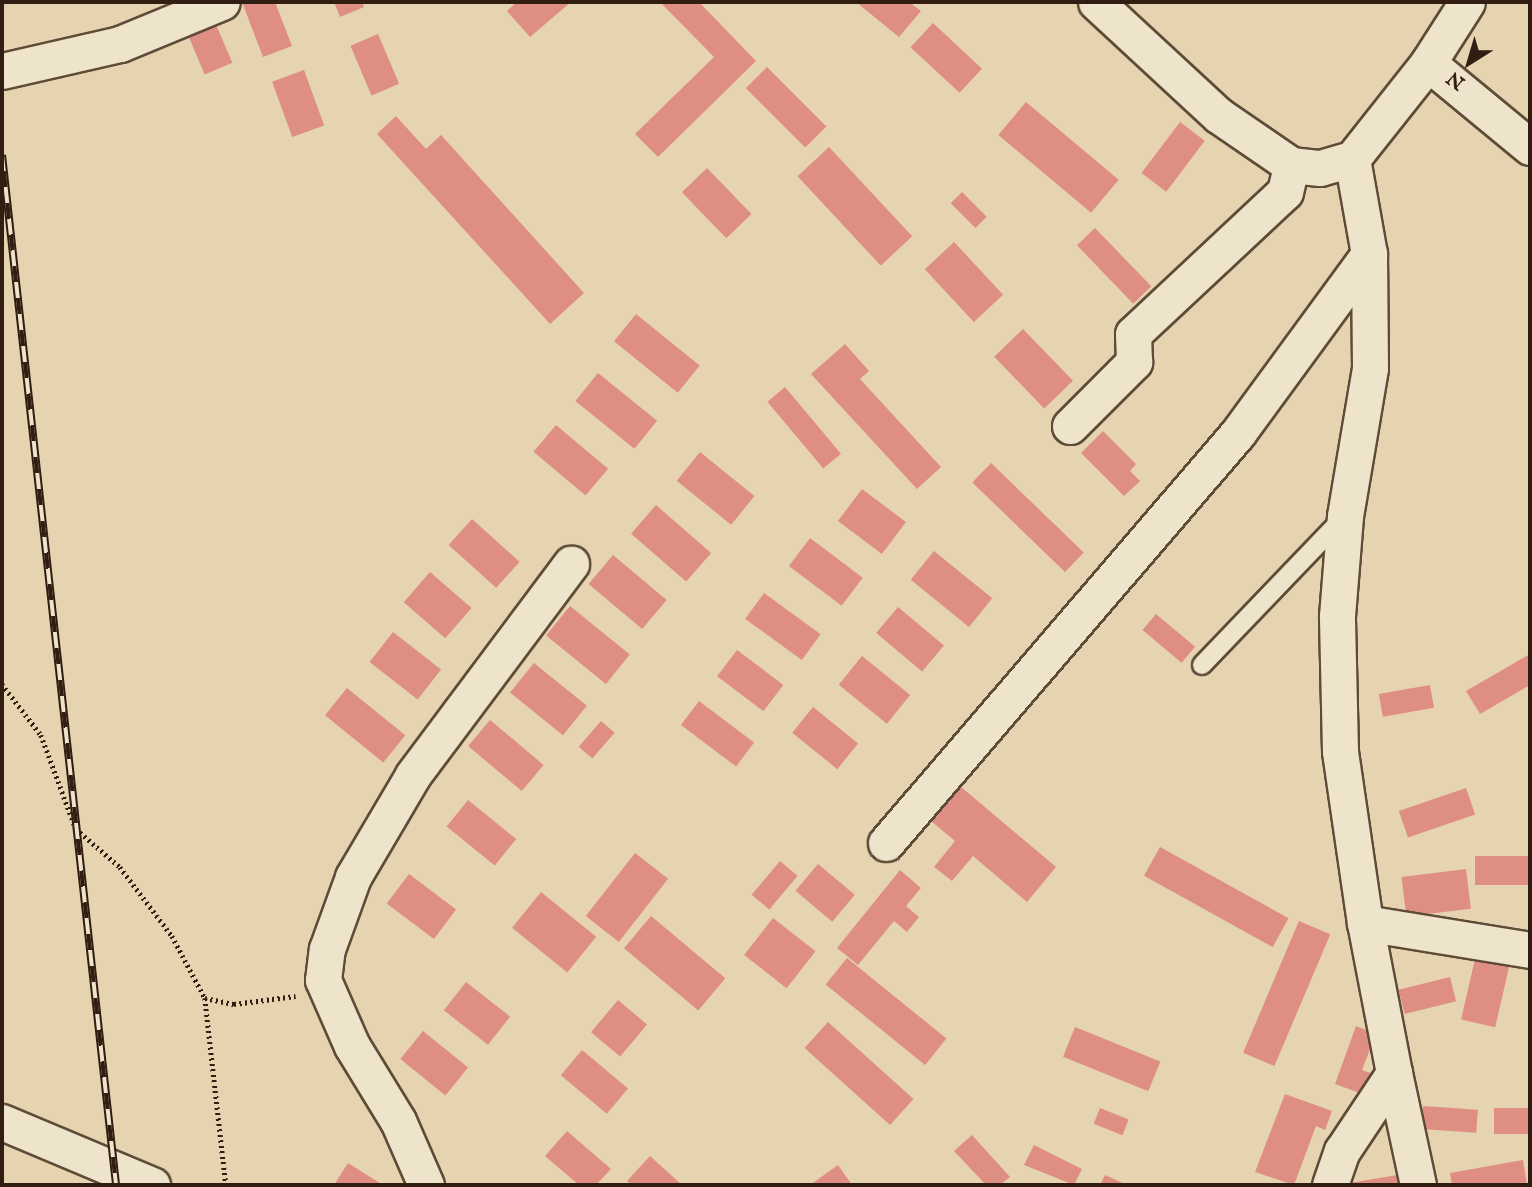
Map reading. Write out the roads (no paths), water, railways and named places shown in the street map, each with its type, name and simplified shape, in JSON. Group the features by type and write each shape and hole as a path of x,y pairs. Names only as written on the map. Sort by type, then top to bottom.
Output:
{"street":[{"path":"2,71 120,44 222,2"},
{"path":"1096,2 1218,115 1291,165 1320,168 1352,159 1428,63 1467,2"},
{"path":"1428,63 1530,147"},
{"path":"1352,159 1369,254 1370,368 1345,516 1337,616 1340,751 1364,923 1418,1185"},
{"path":"1070,426 1134,362 1133,334 1285,192 1291,165"},
{"path":"886,843 1238,433 1369,254"},
{"path":"426,1185 398,1121 352,1046 323,979 327,949 353,877 413,775 571,564"},
{"path":"1364,923 1530,950"},
{"path":"1330,1185 1342,1151 1394,1073"},
{"path":"2,1122 152,1185"}],"lane":[{"path":"1202,665 1345,516"}],"railway":[{"path":"2,155 116,1185"}]}
